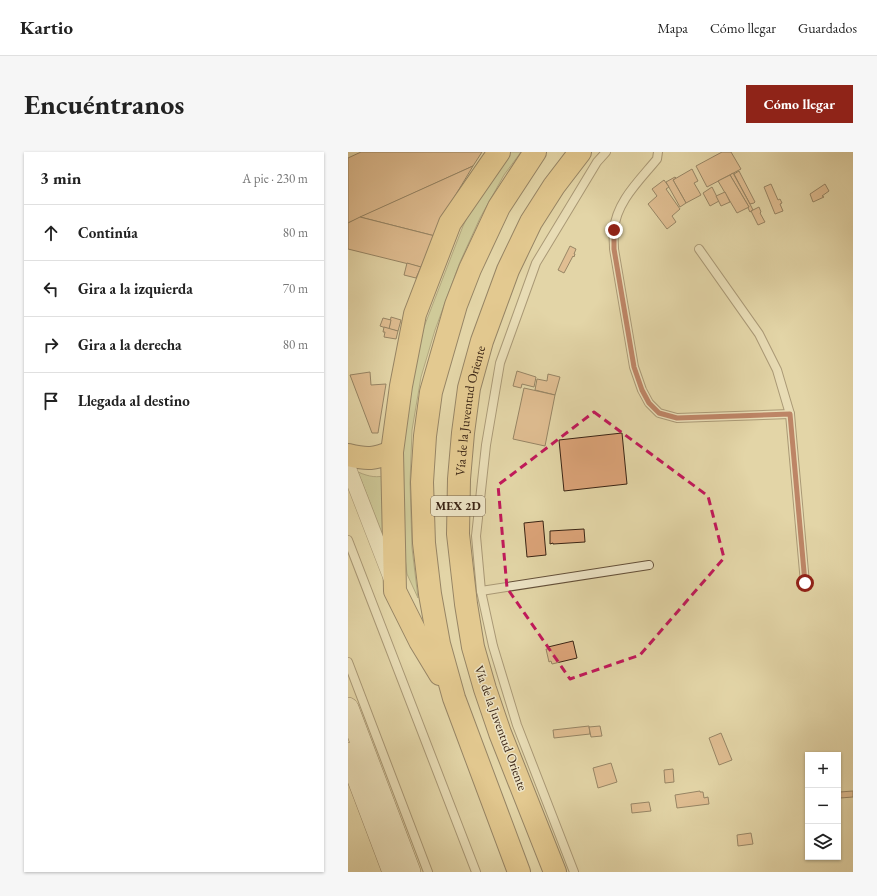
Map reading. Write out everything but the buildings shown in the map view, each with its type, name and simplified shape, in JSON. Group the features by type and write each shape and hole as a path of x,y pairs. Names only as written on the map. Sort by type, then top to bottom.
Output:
{"highway":[{"path":"454,698 420,641 396,591 392,452 401,386 415,314 450,223 499,152"},
{"name":"MEX 2D","path":"519,872 454,698 439,644 430,594 424,543 422,482 426,429 431,392 456,305 470,269 500,207 536,152"},
{"name":"Vía de la Juventud Oriente","path":"555,872 500,733 485,689 474,647 466,604 458,534 458,479 469,388 482,341 508,270 531,222 554,186 580,152"},
{"path":"348,455 360,458 375,458 392,452"}],"main road":[{"path":"348,708 410,872"},
{"path":"348,753 393,872"}],"street":[{"path":"348,467 396,591"}],"lane":[{"path":"574,872 517,725 493,646 481,591 476,536 486,445 500,363 536,263 597,162 606,152"},
{"path":"658,152 657,159 626,198 618,214 614,230 614,249 634,367 642,390 649,403 659,413 677,418 790,414"},
{"path":"699,249 759,334 777,370 790,414 805,583"},
{"path":"348,540 476,872"},
{"path":"481,591 649,565"},
{"path":"348,662 428,872"}],"highlighted area":[{"path":"594,412 708,496 724,558 640,655 570,679 507,588 498,485"}],"green space":[{"path":"509,152 521,152 504,175 480,218 460,262 435,330 421,377 412,430 410,483 412,548 418,598 407,574 404,549 401,486 404,430 413,375 424,327 463,226 480,191"},
{"path":"358,472 373,476 389,475 390,553"}],"route":[{"path":"614,230 614,249 634,367 642,390 649,403 659,413 677,418 790,414 805,583"}]}
